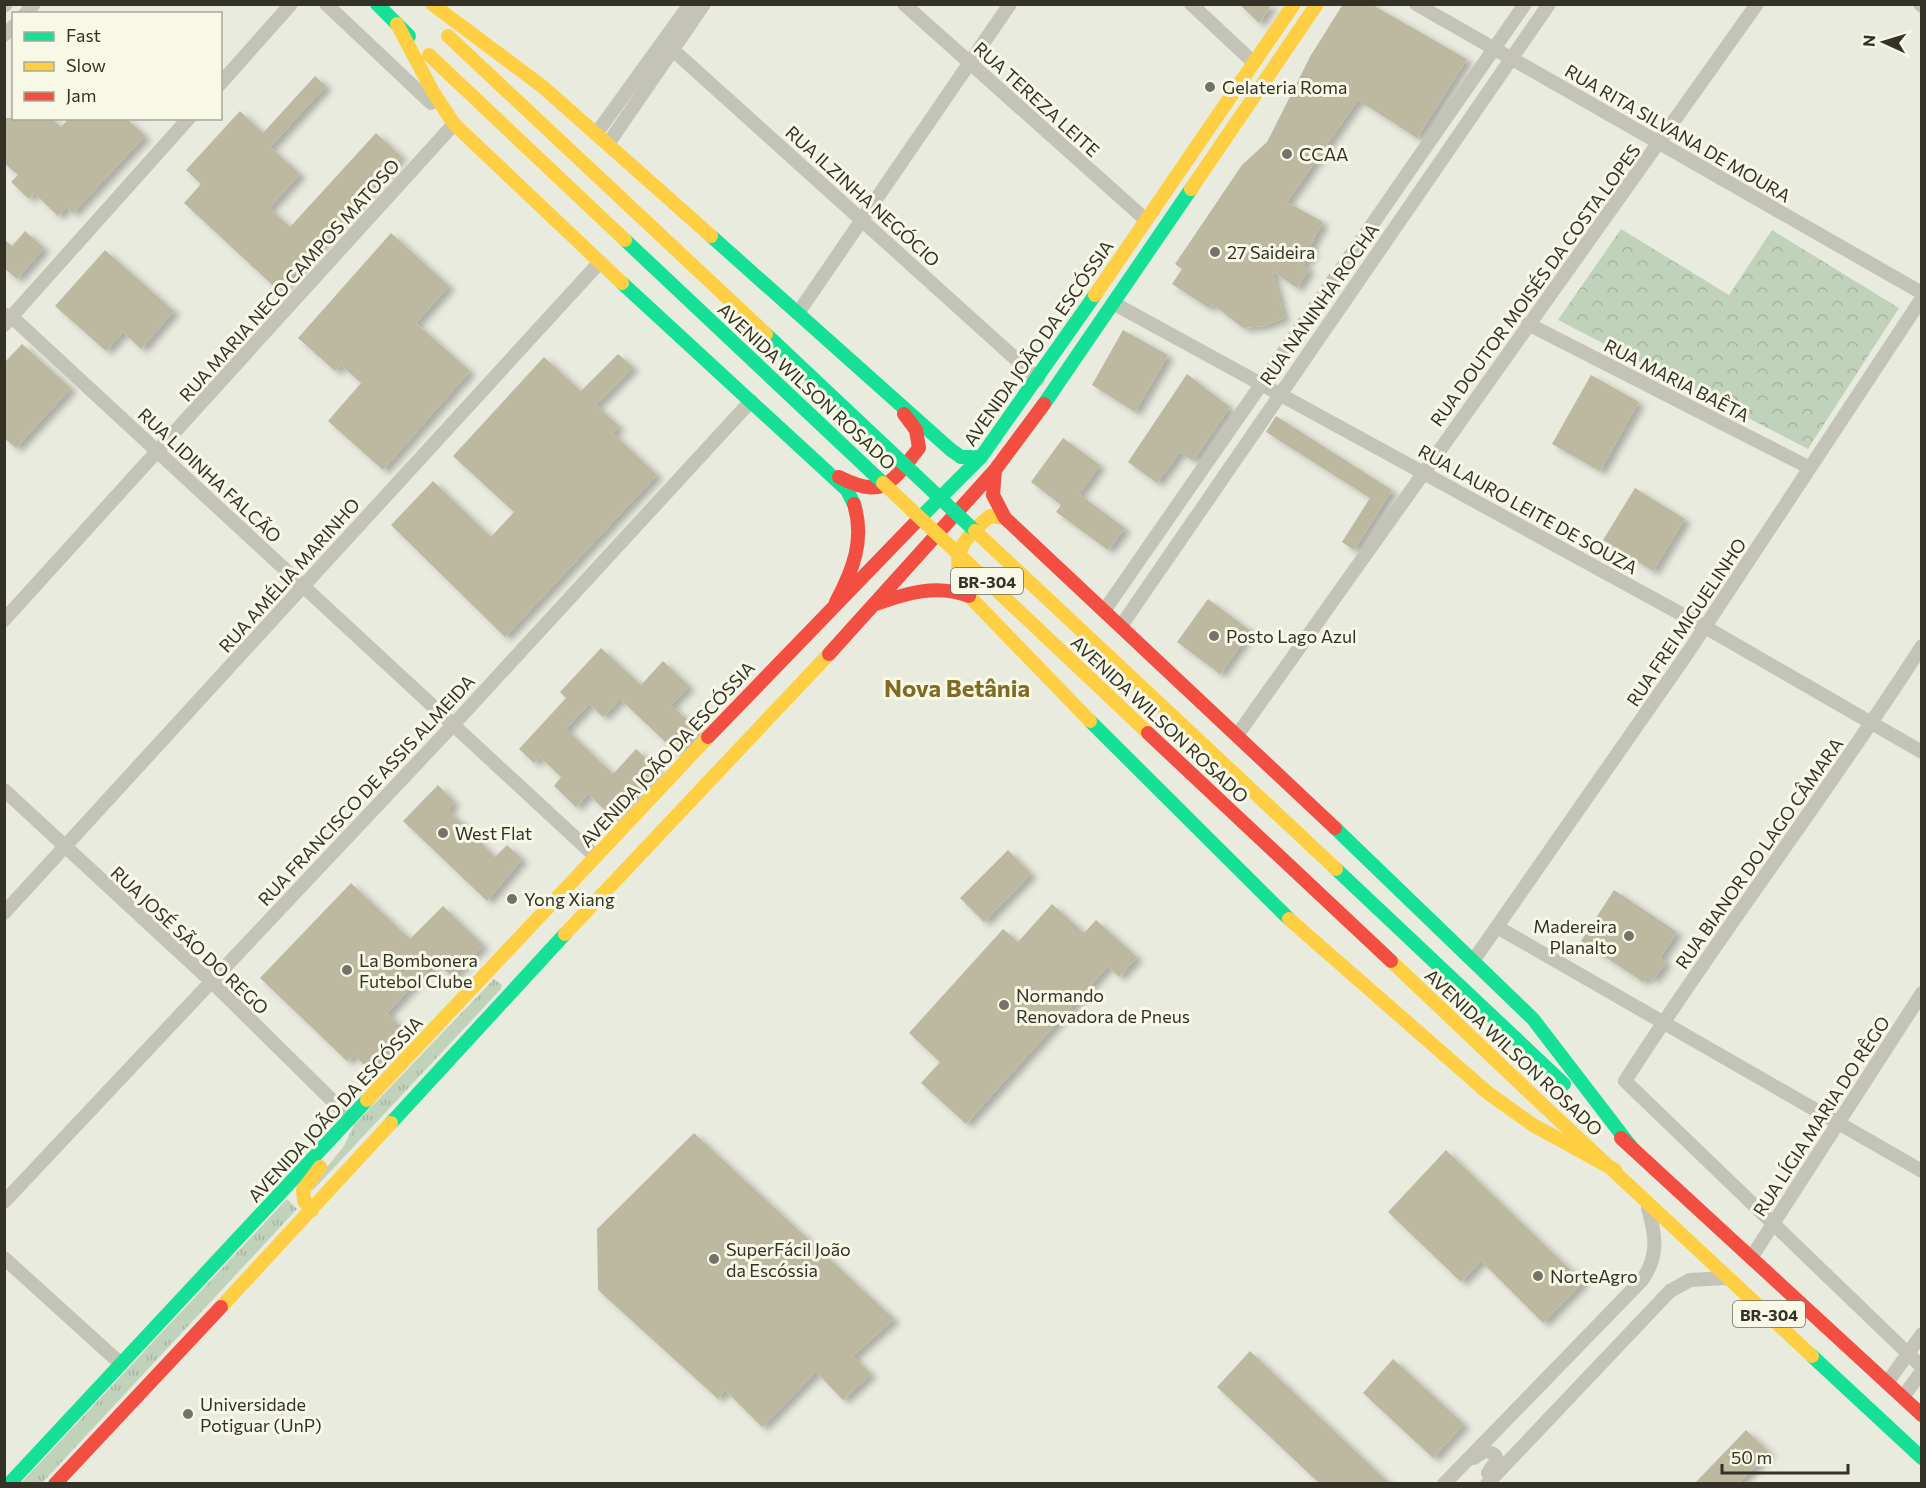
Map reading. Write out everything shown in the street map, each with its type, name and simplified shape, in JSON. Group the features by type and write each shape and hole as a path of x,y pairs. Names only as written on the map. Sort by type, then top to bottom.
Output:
{"main road":[{"name":"AVENIDA WILSON ROSADO","path":"377,4 1545,1107 1922,1458"},
{"name":"AVENIDA WILSON ROSADO","path":"415,4 1632,1148 1922,1415"},
{"path":"432,4 449,9 543,87 951,450 962,457 981,457"},
{"name":"AVENIDA JOÃO DA ESCÓSSIA","path":"9,1484 558,895 595,856 705,754 836,602 981,457 1038,379 1294,4"},
{"path":"55,1484 312,1210 512,976 644,849 876,604 995,470 1027,429 1317,4"},
{"path":"397,24 433,92 454,124 847,490 855,503 860,530 855,567 836,602"},
{"path":"823,468 868,491 878,491 891,482 919,448 916,430 894,399"},
{"path":"995,470 993,495 1005,518 1238,734 1533,1019 1632,1148"},
{"path":"1005,518 990,516 971,531 960,549 957,570 960,581 969,596 1031,662 1284,915 1488,1093 1533,1125 1615,1170"},
{"path":"876,604 925,590 944,589 969,596"},
{"path":"644,849 663,815 707,769 705,754"},
{"path":"512,976 513,956 538,928 558,895"},
{"path":"312,1210 304,1201 303,1190 327,1159 333,1138"}],"street":[{"path":"222,82 291,4"},
{"path":"326,4 454,124"},
{"path":"608,144 690,4"},
{"path":"596,134 704,4"},
{"name":"RUA TEREZA LEITE","path":"904,4 1146,220"},
{"path":"798,313 1010,4"},
{"path":"1191,4 1253,62"},
{"name":"RUA RITA SILVANA DE MOURA","path":"1416,4 1922,296"},
{"name":"RUA NANINHA ROCHA","path":"1104,611 1525,4"},
{"name":"RUA NANINHA ROCHA","path":"1121,626 1279,393 1549,4"},
{"name":"RUA DOUTOR MOISÉS DA COSTA LOPES","path":"1238,734 1757,4"},
{"name":"RUA ILZINHA NEGÓCIO","path":"668,45 1038,379"},
{"path":"7,319 187,120"},
{"name":"RUA MARIA NECO CAMPOS MATOSO","path":"4,620 454,124"},
{"name":"RUA AMÉLIA MARINHO","path":"4,913 600,262"},
{"name":"RUA FREI MIGUELINHO","path":"1473,961 1706,627 1922,296"},
{"name":"RUA LIDINHA FALCÃO","path":"4,302 7,319 158,451 595,856"},
{"name":"RUA LAURO LEITE DE SOUZA","path":"1113,303 1706,627 1922,753"},
{"name":"RUA MARIA BAÊTA","path":"1528,324 1810,468"},
{"name":"RUA FRANCISCO DE ASSIS ALMEIDA","path":"4,1202 453,725 751,401"},
{"name":"RUA BIANOR DO LAGO CÂMARA","path":"1771,1225 1625,1081 1663,1022 1872,723 1922,646"},
{"name":"RUA JOSÉ SÃO DO REGO","path":"4,790 64,848 211,981 350,1119"},
{"path":"1497,927 1922,1171"},
{"name":"RUA LÍGIA MARIA DO RÊGO","path":"1751,1258 1922,993"},
{"path":"1449,1478 1647,1272 1655,1255 1656,1243 1645,1198"},
{"path":"1771,1225 1922,1369 1903,1398"},
{"path":"4,1258 121,1364"},
{"path":"1487,1484 1670,1291 1690,1280 1731,1278"},
{"path":"1887,1383 1922,1334"},
{"path":"1449,1478 1482,1452 1491,1452 1497,1460 1495,1465 1478,1484"}],"green space":[{"path":"1621,229 1729,295 1772,230 1899,308 1808,449 1558,320"},
{"path":"494,979 502,985 501,989 313,1190 311,1187 344,1146 354,1125"},
{"path":"287,1199 297,1209 42,1483 20,1484"}],"building":[{"path":"1239,4 1272,4 1259,23"},
{"path":"1343,4 1371,4 1467,59 1417,138 1358,100 1287,202 1323,222 1309,248 1313,251 1303,265 1309,269 1297,288 1272,271 1284,318 1263,326 1243,328 1212,304 1209,308 1172,284 1182,269 1175,264 1242,165 1267,142 1311,55"},
{"path":"315,76 326,86 270,147 300,174 269,208 290,227 376,133 401,156 279,291 184,203 201,184 186,170 240,111 263,133"},
{"path":"4,118 54,120 61,127 67,120 128,120 145,136 73,213 66,207 58,216 34,193 29,199 11,182 18,175 4,163"},
{"path":"25,231 44,248 17,279 4,268 4,239 12,246"},
{"path":"391,233 449,286 416,323 470,371 383,470 328,421 361,383 341,365 335,371 298,338"},
{"path":"105,250 174,311 141,349 123,332 106,351 55,306"},
{"path":"1123,330 1168,355 1135,412 1092,385"},
{"path":"22,344 71,388 16,448 4,438 4,363"},
{"path":"618,354 633,367 596,405 619,426 613,433 657,475 505,637 391,525 433,481 491,537 514,512 453,456 544,357 581,391"},
{"path":"1187,374 1230,407 1193,461 1180,452 1157,483 1128,462"},
{"path":"1591,375 1639,402 1600,471 1552,444"},
{"path":"1276,416 1392,490 1354,550 1342,542 1370,498 1266,432"},
{"path":"1063,438 1100,465 1079,494 1125,528 1108,550 1056,512 1061,505 1031,482"},
{"path":"1635,488 1685,519 1653,571 1603,540"},
{"name":"Posto Lago Azul","path":"1208,599 1251,631 1220,674 1177,642"},
{"path":"601,648 641,685 663,661 689,686 671,705 697,729 676,752 620,699 603,717 589,704 566,729 613,774 636,749 658,769 613,818 588,794 576,807 554,786 561,777 540,757 534,763 519,749 566,698 560,692"},
{"name":"West Flat","path":"438,785 454,802 448,810 495,857 507,845 522,859 487,901 403,821"},
{"path":"1008,850 1031,874 984,922 960,898"},
{"name":"La Bombonera Futebol Clube","path":"351,883 410,939 443,906 483,945 453,976 434,963 387,1013 405,1031 369,1069 354,1055 347,1061 260,978"},
{"name":"Madereira Planalto","path":"1614,890 1677,932 1660,958 1666,962 1653,980 1647,976 1643,982 1581,941"},
{"name":"Normando Renovadora de Pneus","path":"1052,904 1084,933 1096,920 1137,957 1119,977 1108,966 966,1124 921,1083 940,1062 909,1033 1003,929 1018,942"},
{"name":"SuperFácil João da Escóssia","path":"694,1133 894,1319 853,1356 871,1374 843,1400 816,1372 762,1427 725,1390 718,1399 598,1290 597,1229"},
{"path":"1446,1150 1583,1282 1543,1323 1481,1261 1461,1282 1388,1212"},
{"path":"1250,1351 1390,1484 1320,1484 1217,1387"},
{"path":"1393,1359 1464,1424 1433,1458 1363,1393"},
{"path":"1746,1430 1769,1452 1738,1484 1694,1484"}],"traffic: fast":[{"path":"377,4 409,36"},
{"path":"1044,404 1191,189"},
{"path":"711,236 951,450 961,457 981,457"},
{"path":"625,240 883,483"},
{"path":"622,283 847,490 854,504"},
{"path":"916,522 981,457 1095,295"},
{"path":"766,334 975,531"},
{"path":"1090,721 1289,919"},
{"path":"1335,828 1533,1019 1632,1148"},
{"path":"1336,869 1564,1084"},
{"path":"391,1123 565,934"},
{"path":"9,1484 367,1100"},
{"path":"1812,1356 1922,1458"}],"traffic: slow":[{"path":"432,4 543,87 711,236"},
{"path":"1095,295 1294,4"},
{"path":"1191,189 1317,4"},
{"path":"397,24 433,92 454,124 622,283"},
{"path":"448,36 766,334"},
{"path":"429,55 625,240"},
{"path":"883,483 1148,733"},
{"path":"1005,518 990,516 964,542 958,561 962,583 969,596 1090,721"},
{"path":"975,531 1336,869"},
{"path":"565,934 829,654"},
{"path":"367,1100 708,737"},
{"path":"1289,919 1488,1093 1533,1125 1615,1170"},
{"path":"1391,961 1545,1107"},
{"path":"1545,1107 1812,1356"},
{"path":"221,1307 391,1123"},
{"path":"312,1210 304,1201 303,1190 320,1167"}],"traffic: jam":[{"path":"829,654 995,470 1044,404"},
{"path":"839,477 867,487 877,487 893,479 919,448 916,430 904,414"},
{"path":"995,470 993,495 1005,518 1335,828"},
{"path":"836,602 848,578 856,554 858,530 854,504"},
{"path":"708,737 916,522"},
{"path":"876,604 910,593 933,590 957,592 969,596"},
{"path":"1148,733 1391,961"},
{"path":"1621,1138 1922,1415"},
{"path":"55,1484 221,1307"}],"place":[{"name":"Gelateria Roma","path":"1210,87"},
{"name":"CCAA","path":"1287,154"},
{"name":"27 Saideira","path":"1215,252"},
{"name":"Posto Lago Azul","path":"1214,636"},
{"name":"West Flat","path":"443,833"},
{"name":"Yong Xiang","path":"512,899"},
{"name":"Madereira Planalto","path":"1629,936"},
{"name":"La Bombonera Futebol Clube","path":"347,970"},
{"name":"Normando Renovadora de Pneus","path":"1004,1005"},
{"name":"SuperFácil João da Escóssia","path":"714,1259"},
{"name":"NorteAgro","path":"1538,1276"},
{"name":"Universidade Potiguar (UnP)","path":"188,1414"}],"district":[{"name":"Nova Betânia","path":"957,687"}]}
